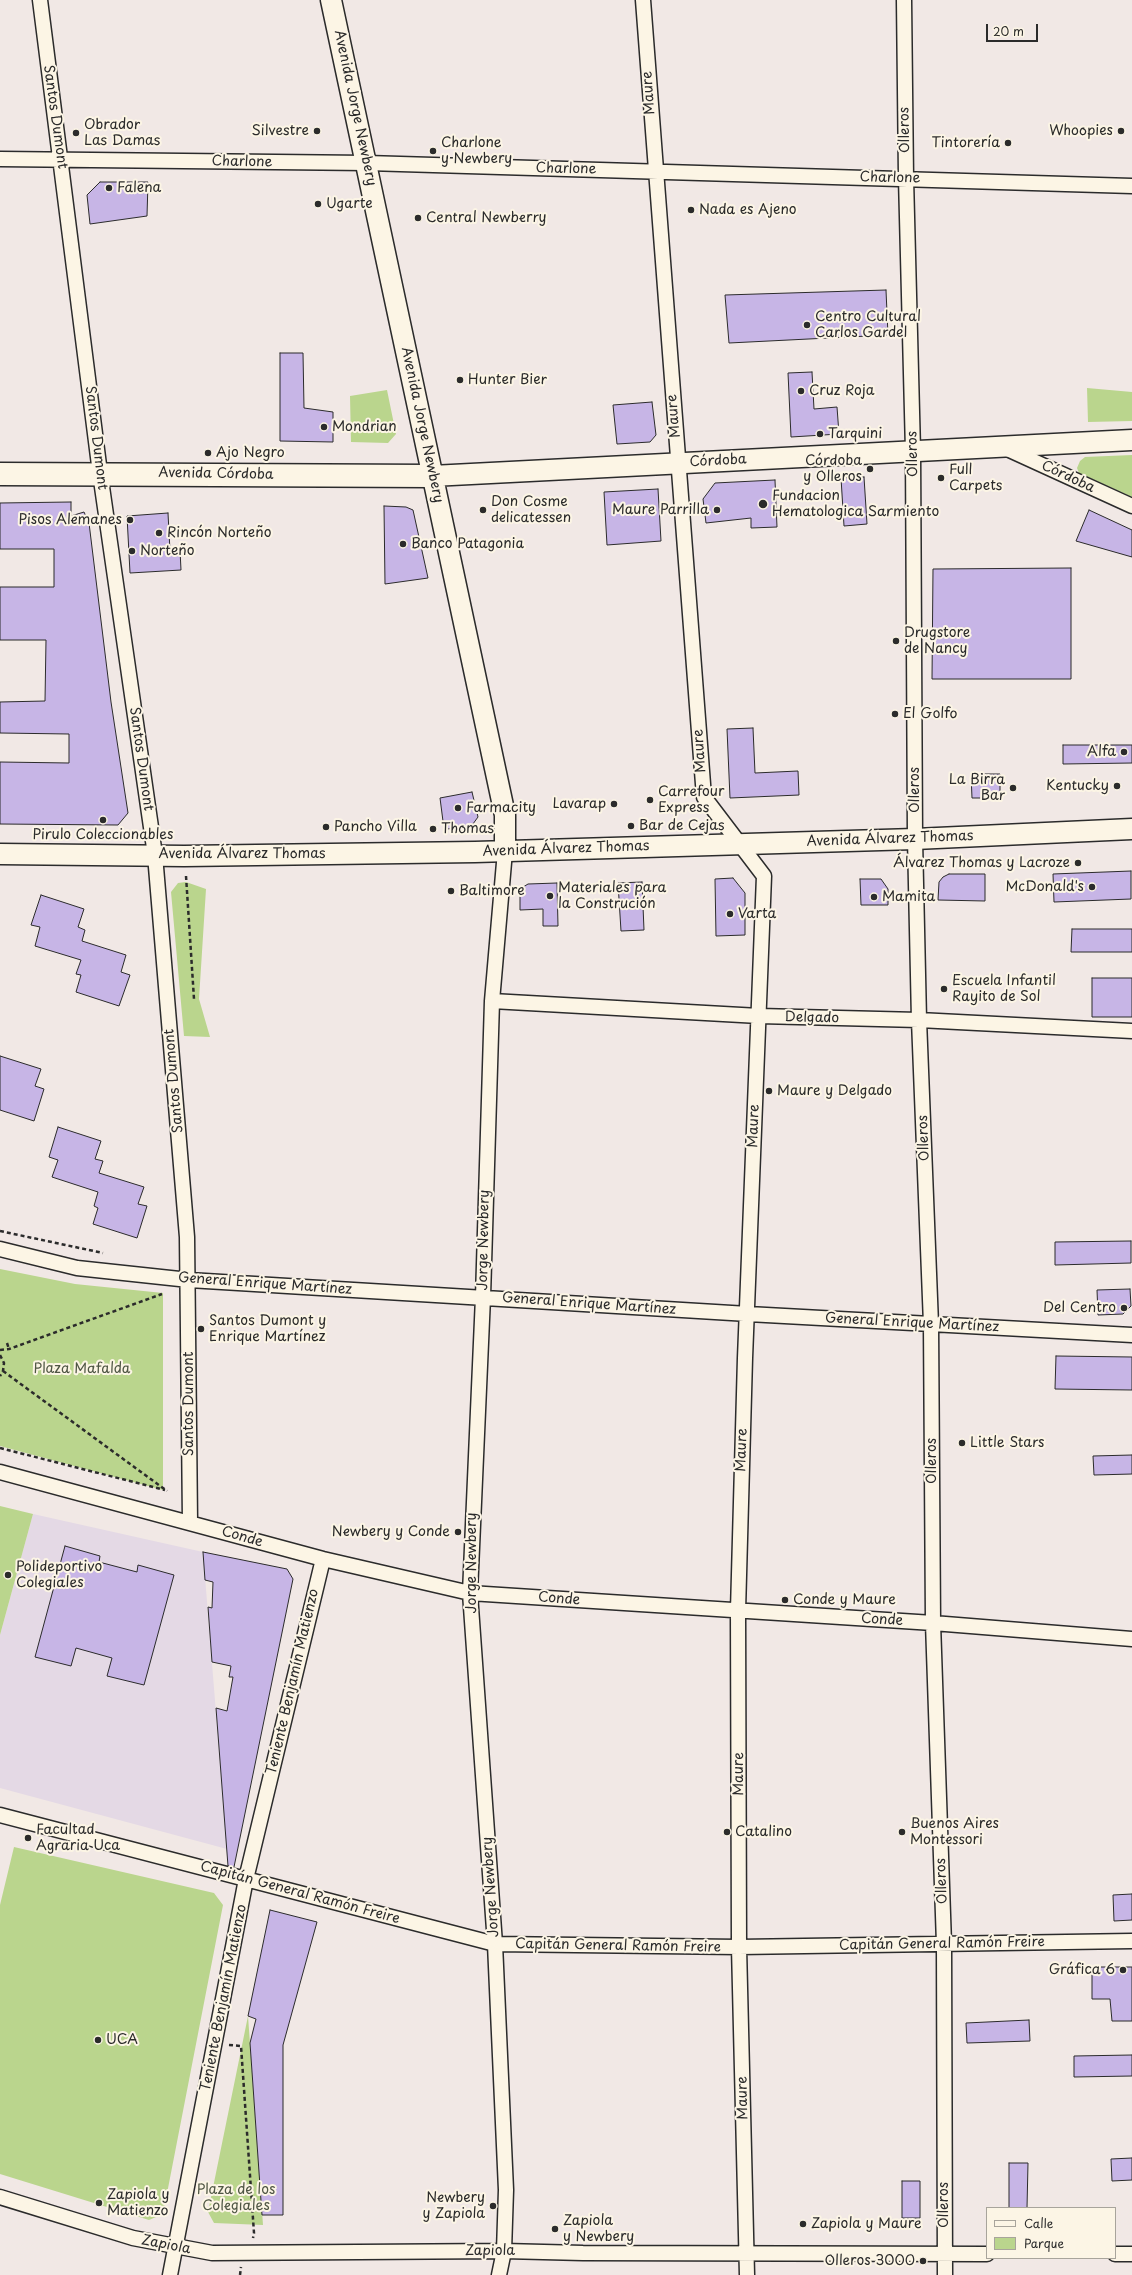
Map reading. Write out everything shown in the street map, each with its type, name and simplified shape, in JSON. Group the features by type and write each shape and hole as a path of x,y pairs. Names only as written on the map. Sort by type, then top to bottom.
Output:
{"main road":[{"name":"Avenida Jorge Newbery","path":"331,0 367,163 504,815 505,851"},
{"name":"Córdoba","path":"432,476 913,451 1004,448 1132,440"},
{"name":"Avenida Córdoba","path":"0,474 100,473 432,476"},
{"name":"Avenida Álvarez Thomas","path":"0,854 155,855 505,851 915,839 1132,829"}],"street":[{"name":"Santos Dumont","path":"40,0 100,473 155,855 187,1229 189,1280 190,1522"},
{"name":"Maure","path":"643,0 704,798 764,876 759,1016 754,1093 738,1611 739,1947 747,2275"},
{"name":"Olleros","path":"904,0 906,178 913,451 915,839 919,1020 931,1324 934,1623 944,1944 945,2275"},
{"name":"Charlone","path":"0,159 367,163 655,171 705,174 906,178 1132,186"},
{"name":"Córdoba","path":"1004,448 1132,506"},
{"name":"Jorge Newbery","path":"499,2275 504,2251 506,2198 495,1944 470,1594 483,1297 492,1001 505,851"},
{"name":"Delgado","path":"492,1001 759,1016 919,1020 1132,1031"},
{"name":"General Enrique Martínez","path":"0,1250 77,1268 189,1280 748,1314 1132,1335"},
{"name":"Conde","path":"0,1472 323,1559 470,1594 934,1623 1132,1639"},
{"name":"Teniente Benjamín Matienzo","path":"170,2275 177,2248 246,1879 323,1559"},
{"name":"Capitán General Ramón Freire","path":"0,1815 495,1944 739,1947 1132,1941"},
{"name":"Zapiola","path":"0,2197 133,2238 177,2248 212,2253 504,2251 747,2254 986,2254"},
{"path":"1116,2254 1132,2254"}],"path":[{"path":"186,876 194,1000"},
{"path":"0,1231 106,1254"},
{"path":"0,1350 9,1349 168,1291"},
{"path":"7,1343 9,1349"},
{"path":"0,1355 4,1362 3,1371 0,1376"},
{"path":"0,1448 167,1491 3,1371"},
{"path":"214,2044 241,2046 254,2233 249,2252"}],"shaded area":[{"path":"33,1514 203,1552 227,1849 0,1788 0,1635"}],"green space":[{"path":"1087,388 1132,392 1132,421 1088,422"},
{"path":"387,390 396,434 388,443 351,442 350,396"},
{"path":"1132,455 1132,497 1079,473 1077,468 1080,461 1085,457"},
{"path":"186,882 206,889 199,999 210,1037 184,1036 171,892 178,883"},
{"name":"Plaza Mafalda","path":"0,1269 75,1284 163,1293 163,1490 0,1446"},
{"name":"Polideportivo Colegiales","path":"0,1506 33,1514 0,1635"},
{"name":"UCA","path":"14,1847 214,1893 223,1905 163,2214 149,2220 0,2174 0,1905"},
{"name":"Plaza de los Colegiales","path":"248,2016 263,2225 214,2223 208,2212"}],"building":[{"path":"100,182 148,182 147,216 90,224 87,195"},
{"name":"Centro Cultural Carlos Gardel","path":"886,290 888,335 729,343 725,295"},
{"path":"280,353 303,353 304,408 333,412 333,442 280,441"},
{"name":"Cruz Roja","path":"812,372 814,409 837,407 839,434 791,437 788,373"},
{"path":"652,402 656,435 650,442 617,444 613,405"},
{"path":"864,477 867,524 844,526 841,478"},
{"path":"775,480 777,527 751,528 751,518 706,523 703,499 715,483"},
{"path":"658,489 661,541 607,545 604,492"},
{"path":"71,502 71,516 84,512 89,523 111,702 128,813 118,825 0,824 0,762 69,763 69,734 0,733 0,702 45,701 46,640 0,640 0,587 54,587 54,549 0,549 0,503"},
{"name":"Banco Patagonia","path":"384,506 406,507 413,510 428,578 385,584"},
{"path":"1089,510 1132,530 1132,557 1076,541"},
{"path":"168,513 170,551 180,550 181,570 130,573 127,516"},
{"path":"1071,568 1071,679 932,679 933,569"},
{"path":"753,728 755,773 798,771 799,795 730,798 727,729"},
{"path":"1063,745 1132,745 1132,763 1063,764"},
{"path":"971,774 1000,774 1000,798 972,798"},
{"name":"Farmacity","path":"472,792 478,817 470,828 444,829 440,798"},
{"name":"McDonald's","path":"1131,871 1131,899 1054,902 1053,874"},
{"path":"949,874 985,874 985,901 938,900 939,882 943,877"},
{"name":"Varta","path":"733,878 745,893 745,935 716,936 715,879"},
{"name":"Mamita","path":"860,879 881,879 888,889 888,905 861,905"},
{"path":"642,882 644,930 621,931 618,883"},
{"path":"557,883 558,926 543,926 543,909 520,910 520,889 528,884"},
{"path":"41,895 84,909 78,927 85,930 82,941 126,955 121,972 130,975 119,1006 76,992 81,975 76,974 81,960 35,946 40,927 31,925"},
{"path":"1072,929 1132,929 1132,952 1071,952"},
{"path":"1092,978 1132,978 1132,1017 1092,1017"},
{"path":"0,1056 41,1069 35,1086 44,1089 34,1121 0,1110"},
{"path":"58,1127 101,1141 95,1159 103,1161 99,1173 144,1187 138,1204 147,1206 137,1238 93,1224 98,1208 94,1206 98,1192 52,1177 58,1160 49,1157"},
{"path":"1131,1241 1131,1263 1055,1265 1055,1242"},
{"path":"1130,1289 1131,1306 1123,1314 1098,1315 1097,1290"},
{"path":"1056,1356 1132,1357 1132,1390 1055,1389"},
{"path":"1132,1455 1132,1474 1094,1475 1093,1456"},
{"path":"65,1546 100,1556 99,1562 137,1572 138,1565 174,1575 144,1685 107,1676 112,1658 76,1648 71,1666 35,1657"},
{"path":"203,1552 287,1569 293,1579 234,1867 228,1866 216,1708 227,1711 233,1677 229,1677 231,1666 212,1662 208,1607 212,1608 213,1582 205,1580"},
{"path":"1132,1894 1132,1920 1114,1921 1113,1895"},
{"path":"270,1910 317,1922 283,2045 283,2215 262,2215 250,2043 256,2019 248,2016"},
{"path":"1092,1967 1132,1967 1132,2021 1112,2021 1110,1999 1092,1999"},
{"path":"1029,2020 1030,2041 967,2043 966,2023"},
{"path":"1132,2055 1132,2076 1074,2077 1074,2056"},
{"path":"1132,2158 1132,2180 1112,2181 1111,2159"},
{"path":"1009,2163 1028,2163 1027,2207 1009,2207"},
{"path":"902,2181 920,2181 920,2218 902,2218"}],"place":[{"name":"Silvestre","path":"317,131"},
{"name":"Whoopies","path":"1121,131"},
{"name":"Obrador Las Damas","path":"76,133"},
{"name":"Tintorería","path":"1008,143"},
{"name":"Charlone y Newbery","path":"433,151"},
{"name":"Falena","path":"109,188"},
{"name":"Ugarte","path":"318,204"},
{"name":"Nada es Ajeno","path":"691,210"},
{"name":"Central Newberry","path":"418,218"},
{"name":"Centro Cultural Carlos Gardel","path":"807,325"},
{"name":"Hunter Bier","path":"460,380"},
{"name":"Cruz Roja","path":"801,391"},
{"name":"Mondrian","path":"324,427"},
{"name":"Tarquini","path":"820,434"},
{"name":"Ajo Negro","path":"208,453"},
{"name":"Córdoba y Olleros","path":"870,469"},
{"name":"Full Carpets","path":"941,478"},
{"name":"Fundacion Hematologica Sarmiento","path":"763,504"},
{"name":"Don Cosme delicatessen","path":"483,510"},
{"name":"Maure Parrilla","path":"717,510"},
{"name":"Pisos Alemanes","path":"130,520"},
{"name":"Rincón Norteño","path":"159,533"},
{"name":"Banco Patagonia","path":"403,544"},
{"name":"Norteño","path":"132,551"},
{"name":"Drugstore de Nancy","path":"896,641"},
{"name":"El Golfo","path":"895,714"},
{"name":"Alfa","path":"1124,752"},
{"name":"Kentucky","path":"1117,786"},
{"name":"La Birra Bar","path":"1013,788"},
{"name":"Carrefour Express","path":"650,800"},
{"name":"Lavarap","path":"614,804"},
{"name":"Farmacity","path":"458,808"},
{"name":"Pirulo Coleccionables","path":"103,820"},
{"name":"Bar de Cejas","path":"631,826"},
{"name":"Pancho Villa","path":"326,827"},
{"name":"Thomas","path":"433,829"},
{"name":"Álvarez Thomas y Lacroze","path":"1078,863"},
{"name":"McDonald's","path":"1092,887"},
{"name":"Baltimore","path":"451,891"},
{"name":"Materiales para la Construción","path":"550,896"},
{"name":"Mamita","path":"874,897"},
{"name":"Varta","path":"730,914"},
{"name":"Escuela Infantil Rayito de Sol","path":"944,989"},
{"name":"Maure y Delgado","path":"769,1091"},
{"name":"Del Centro","path":"1124,1308"},
{"name":"Santos Dumont y Enrique Martínez","path":"201,1329"},
{"name":"Little Stars","path":"962,1443"},
{"name":"Newbery y Conde","path":"458,1532"},
{"name":"Polideportivo Colegiales","path":"8,1575"},
{"name":"Conde y Maure","path":"785,1600"},
{"name":"Catalino","path":"727,1832"},
{"name":"Buenos Aires Montessori","path":"902,1832"},
{"name":"Facultad Agraria Uca","path":"28,1838"},
{"name":"Gráfica 6","path":"1123,1970"},
{"name":"UCA","path":"98,2040"},
{"name":"Zapiola y Matienzo","path":"99,2203"},
{"name":"Newbery y Zapiola","path":"493,2206"},
{"name":"Zapiola y Maure","path":"803,2224"},
{"name":"Zapiola y Newbery","path":"555,2229"},
{"name":"Olleros 3000","path":"923,2261"}]}
